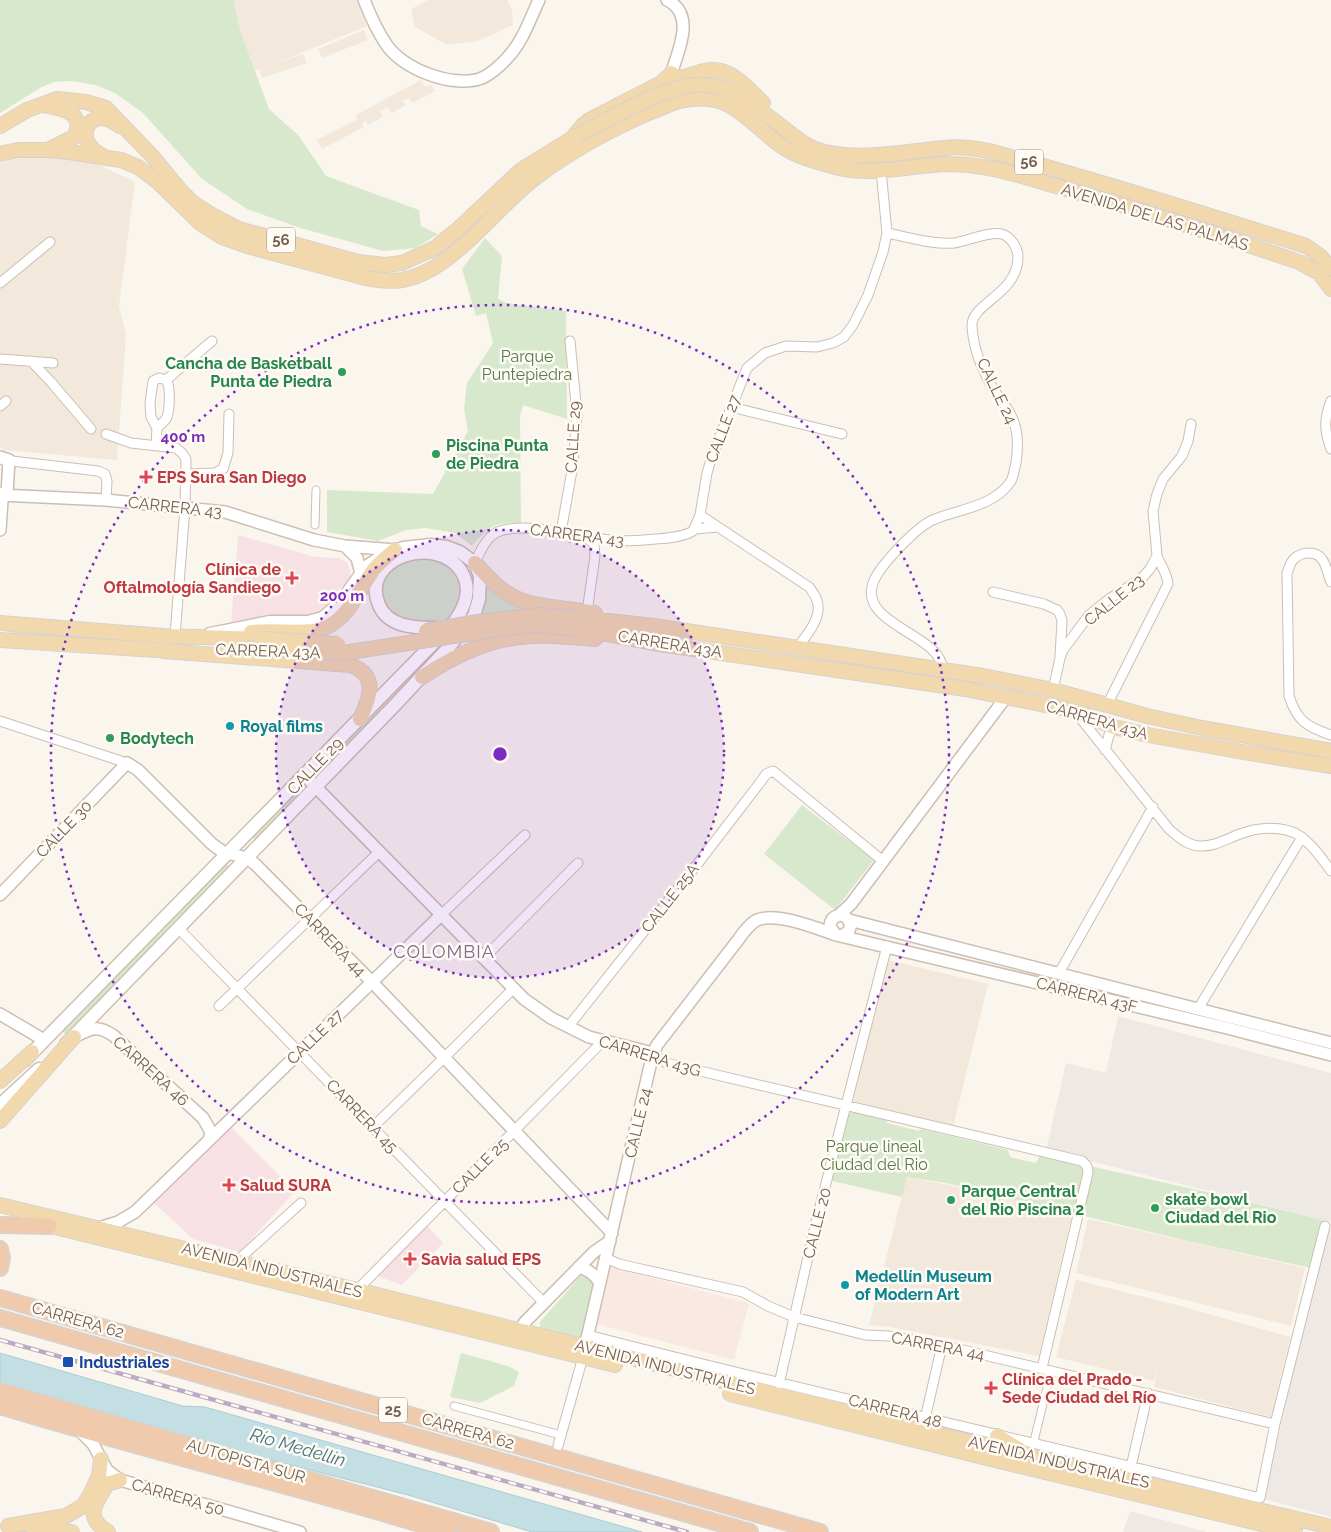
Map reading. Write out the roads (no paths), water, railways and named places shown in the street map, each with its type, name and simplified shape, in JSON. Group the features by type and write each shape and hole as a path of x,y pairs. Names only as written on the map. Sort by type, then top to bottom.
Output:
{"highway":[{"path":"0,1225 49,1226"},
{"path":"0,1249 2,1258 0,1268"},
{"name":"CARRERA 62","path":"0,1298 820,1532"},
{"name":"CARRERA 62","path":"0,1318 750,1532"},
{"path":"253,1390 371,1404"},
{"name":"AUTOPISTA SUR","path":"0,1391 491,1532"},
{"name":"AUTOPISTA SUR","path":"0,1406 370,1508 447,1532"},
{"path":"283,1471 370,1508"},
{"path":"786,1522 808,1532"}],"main road":[{"path":"575,136 583,125 591,119 661,83 670,74 681,78 702,71 717,70 728,72 793,131 816,146 842,155"},
{"path":"702,71 700,81 707,99"},
{"name":"AVENIDA DE LAS PALMAS","path":"0,126 27,110 57,99 95,104 106,108 187,197 239,229 358,262 385,265 402,263 435,248 458,230 521,170 575,136 675,88 706,85 728,90 752,104 799,142 816,150 842,155 892,153 946,147 989,151 1114,188 1169,202 1306,246 1320,256 1331,268"},
{"name":"AVENIDA DE LAS PALMAS","path":"0,154 18,150 47,150 121,160 138,167 159,183 200,223 231,241 366,278 401,280 420,275 438,266 521,190 562,160 604,135 676,102 707,99 721,102 741,112 781,146 794,154 837,168 881,170 948,164 1005,171 1160,217 1299,262 1319,273 1331,289"},
{"path":"40,104 63,109 74,115 77,122 76,134 71,139 47,150"},
{"path":"106,158 90,148 86,141 86,132 91,122 104,118 125,129"},
{"path":"200,636 270,622 316,621 336,608 361,574 373,562 395,550 416,545 438,545 460,552 514,597 583,620"},
{"path":"200,636 265,630 302,631 322,629 338,620 348,609 373,571 395,550"},
{"name":"CALLE 29","path":"0,1090 32,1052 229,854 447,630 461,612 467,591 464,576 459,568 446,557 430,553 412,554 390,562 380,574 376,588 380,606 390,619 410,627 440,629"},
{"name":"CALLE 29","path":"0,1105 74,1037 422,677 474,616 480,599 481,583 475,563"},
{"name":"CARRERA 43A","path":"0,623 175,636 343,644 538,615 654,626 982,676 1053,690 1147,716 1202,728 1331,751"},
{"name":"CARRERA 43A","path":"0,640 163,651 248,648 344,653 520,626 546,626 583,620 653,642 965,689 1075,711 1114,727 1193,744 1331,766"},
{"path":"422,677 464,654 498,641 520,637 546,635 653,642"},
{"path":"163,651 350,665 362,671 368,679 370,687 369,701 360,719"},
{"path":"0,1121 74,1037"},
{"path":"0,1081 32,1052"},
{"path":"0,1199 14,1208"},
{"name":"AVENIDA INDUSTRIALES","path":"0,1205 357,1290 517,1335"},
{"name":"AVENIDA INDUSTRIALES","path":"0,1214 517,1335 586,1346 1331,1527"},
{"name":"AVENIDA INDUSTRIALES","path":"586,1346 1029,1456 1128,1478 1296,1532"},
{"path":"658,1365 675,1358"},
{"path":"997,1436 1029,1456"},
{"path":"4,1526 66,1516 83,1506 99,1476 101,1459"},
{"path":"108,1532 96,1523 93,1511 107,1484 120,1480"},
{"path":"4,1526 72,1532"}],"street":[{"path":"364,0 387,45 403,60 430,75 450,80 468,81 483,78 505,60 522,38 539,0"},
{"path":"658,110 683,33 684,22 678,9 669,1"},
{"path":"881,170 887,233"},
{"name":"CALLE 27","path":"700,515 707,473 747,368 765,353 786,346 816,347 832,343 844,337 868,295 884,252 887,233"},
{"name":"CALLE 24","path":"887,233 942,243 954,243 995,234 1003,235 1011,240 1018,251 1016,272 1009,285 978,312 972,322 974,340 987,378 1014,421 1017,457 1012,479 1004,490 995,496 960,511 933,519 922,527 890,558 872,583 871,598 874,606 892,622 923,642 940,658 942,670"},
{"path":"0,284 50,242"},
{"path":"166,380 212,340"},
{"name":"CALLE 29","path":"561,532 573,465 577,414 570,341"},
{"path":"0,359 53,363"},
{"path":"31,361 52,382 92,429"},
{"path":"156,446 157,428 151,415 152,384 153,381 159,378 166,380 170,387 165,421 157,428"},
{"path":"1331,400 1326,415 1326,434 1331,449"},
{"path":"731,407 842,434"},
{"path":"186,474 214,473 223,469 228,453 229,414"},
{"name":"CALLE 23","path":"1053,690 1060,658 1071,638 1089,615 1109,599 1141,579 1150,569 1156,556 1153,511 1157,494 1163,479 1182,456 1188,441 1191,424"},
{"path":"106,434 131,443 176,448 186,459 185,507 175,636"},
{"path":"0,530 3,459 98,471 105,474 107,481 106,500"},
{"path":"315,525 316,490"},
{"name":"CARRERA 43","path":"2,494 106,500 225,512 298,536 345,546 395,550"},
{"path":"694,529 700,515 810,587 818,602 818,614 813,625 797,648"},
{"name":"CARRERA 43","path":"475,563 487,541 497,532 511,529 525,528 561,532 626,542 668,538 691,532 694,529 718,527"},
{"path":"583,620 595,556 594,544 586,537"},
{"path":"595,556 611,540"},
{"path":"345,546 357,558 361,574"},
{"path":"1331,582 1321,557 1310,552 1293,559 1286,581 1289,696 1300,720 1331,735"},
{"path":"1107,705 1168,584 1167,575 1156,556"},
{"path":"1150,569 1162,569"},
{"path":"992,592 1044,604 1057,610 1062,621 1060,658"},
{"path":"1062,629 1066,636 1071,638"},
{"path":"842,918 850,927 840,935 830,927 842,918 1006,697"},
{"path":"1075,711 1169,829 1179,838 1199,846 1223,842 1254,830 1280,829 1302,837 1311,845 1331,871"},
{"name":"CARRERA 44","path":"0,721 127,762 138,770 212,844 229,854 247,858 255,864 372,982 515,1132 611,1237"},
{"path":"1105,750 1109,735 1114,727"},
{"name":"CALLE 30","path":"0,895 127,762"},
{"name":"CALLE 25A","path":"568,1027 762,780 773,771 883,862"},
{"name":"CARRERA 43G","path":"304,776 512,989 537,1009 568,1027 602,1042 653,1053 666,1063 1082,1161 1087,1166 1088,1173 1046,1369"},
{"path":"1059,973 1153,807"},
{"name":"CALLE 27","path":"99,1228 118,1222 135,1212 526,835"},
{"path":"1198,1009 1302,837"},
{"path":"219,1006 378,853"},
{"path":"483,959 578,863"},
{"name":"CARRERA 43F","path":"756,920 768,918 803,923 840,935 1227,1028 1331,1055"},
{"name":"CARRERA 43F","path":"803,923 842,918 1331,1043"},
{"name":"CALLE 24","path":"558,1446 586,1346 653,1053 661,1039 748,927 756,920"},
{"name":"CARRERA 45","path":"179,929 544,1303"},
{"name":"CALLE 20","path":"779,1384 886,946"},
{"path":"373,1127 512,989"},
{"path":"0,1014 44,1040"},
{"name":"CARRERA 46","path":"74,1037 88,1030 99,1028 114,1036 203,1118 210,1132 209,1140"},
{"name":"CALLE 25","path":"357,1290 602,1042"},
{"path":"237,1261 301,1203"},
{"path":"1275,1424 1325,1226"},
{"path":"517,1335 525,1322 611,1237"},
{"name":"CARRERA 44","path":"606,1258 619,1264 743,1292 768,1306 794,1317 864,1335 889,1336 942,1346 1275,1424"},
{"path":"579,1268 588,1270 595,1275 600,1283"},
{"name":"CARRERA 48","path":"586,1346 675,1358 997,1436 1128,1478 1260,1498 1275,1424"},
{"path":"925,1419 942,1346"},
{"path":"1034,1441 1046,1369"},
{"path":"1128,1478 1148,1393"},
{"path":"454,1406 561,1435"},
{"name":"CARRERA 50","path":"78,1429 93,1444 111,1474 120,1480 300,1532"}],"water":[{"name":"Río Medellín","path":"0,1353 183,1406 205,1407 642,1532 532,1532 408,1495 256,1456 0,1384"}],"railway":[{"path":"0,1340 687,1532"}],"place":[{"name":"Cancha de Basketball Punta de Piedra","path":"342,372"},
{"name":"Piscina Punta de Piedra","path":"436,454"},
{"name":"EPS Sura San Diego","path":"146,477"},
{"name":"Clínica de Oftalmología Sandiego","path":"292,578"},
{"name":"Royal films","path":"230,726"},
{"name":"Bodytech","path":"110,738"},
{"name":"Salud SURA","path":"229,1185"},
{"name":"Parque Central del Rio Piscina 2","path":"951,1200"},
{"name":"skate bowl Ciudad del Rio","path":"1155,1208"},
{"name":"Savia salud EPS","path":"410,1259"},
{"name":"Medellín Museum of Modern Art","path":"845,1285"},
{"name":"Industriales","path":"68,1362"},
{"name":"Clínica del Prado - Sede Ciudad del Río","path":"991,1388"}],"district":[{"name":"COLOMBIA","path":"444,951"}],"park label":[{"name":"Parque Puntepiedra","path":"527,365"},
{"name":"Parque lineal Ciudad del Rio","path":"874,1155"}]}
